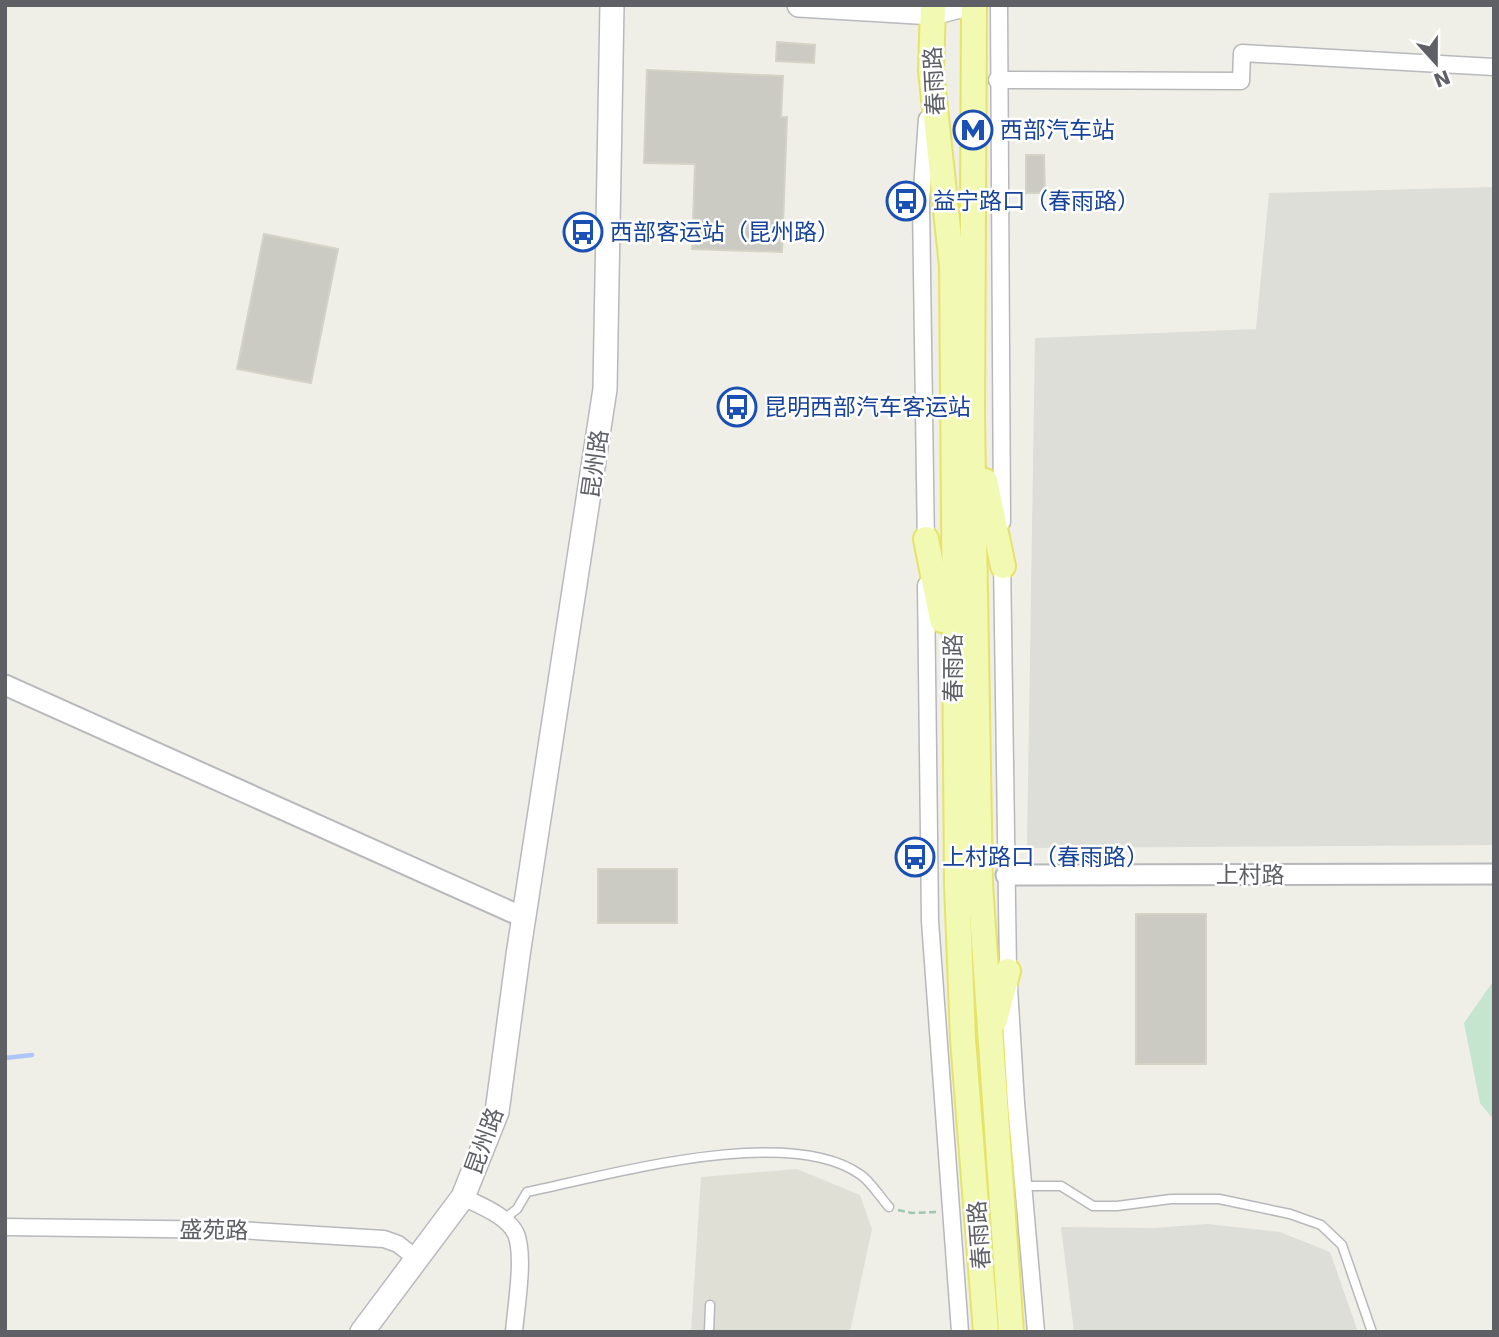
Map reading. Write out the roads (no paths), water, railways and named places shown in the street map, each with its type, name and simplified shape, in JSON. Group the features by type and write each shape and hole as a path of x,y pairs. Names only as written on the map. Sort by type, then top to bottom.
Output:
{"main road":[{"name":"昆州路","path":"380,1332 468,1200 497,1112 605,389 612,5"},
{"path":"799,5 933,9 964,5"},
{"name":"春雨路","path":"974,5 972,418 977,767 989,1041 1011,1332"},
{"name":"春雨路","path":"933,9 931,71 952,265 953,675 963,1039 985,1326"},
{"path":"972,418 1003,566"},
{"path":"926,539 953,675"},
{"path":"989,1041 1009,971"},
{"name":"昆州路","path":"362,1332 417,1259 468,1200"},
{"path":"1005,1254 1025,1332"}],"street":[{"path":"999,5 997,80 1006,875 1009,971 1036,1332"},
{"path":"997,80 1241,81 1242,53 1494,67"},
{"path":"931,71 921,203 930,921 960,1332"},
{"path":"5,685 525,918"},
{"name":"上村路","path":"1006,875 1494,874"},
{"path":"468,1200 504,1219 516,1233 519,1252 514,1332"},
{"name":"盛苑路","path":"5,1227 239,1230 384,1239 398,1244 417,1259"}],"lane":[{"path":"504,1219 517,1209 527,1192 714,1155 796,1153 817,1156 861,1175 889,1207"},
{"path":"1024,1186 1062,1186 1093,1206 1117,1206 1171,1199 1219,1199 1279,1211 1321,1225 1342,1245 1372,1332"},
{"path":"709,1332 710,1305"}],"waterway":[{"path":"5,1058 32,1055"}],"place":[{"name":"西部汽车站","path":"973,130"},
{"name":"益宁路口（春雨路）","path":"906,201"},
{"name":"西部客运站（昆州路）","path":"583,232"},
{"name":"昆明西部汽车客运站","path":"737,407"},
{"name":"上村路口（春雨路）","path":"915,857"}]}
